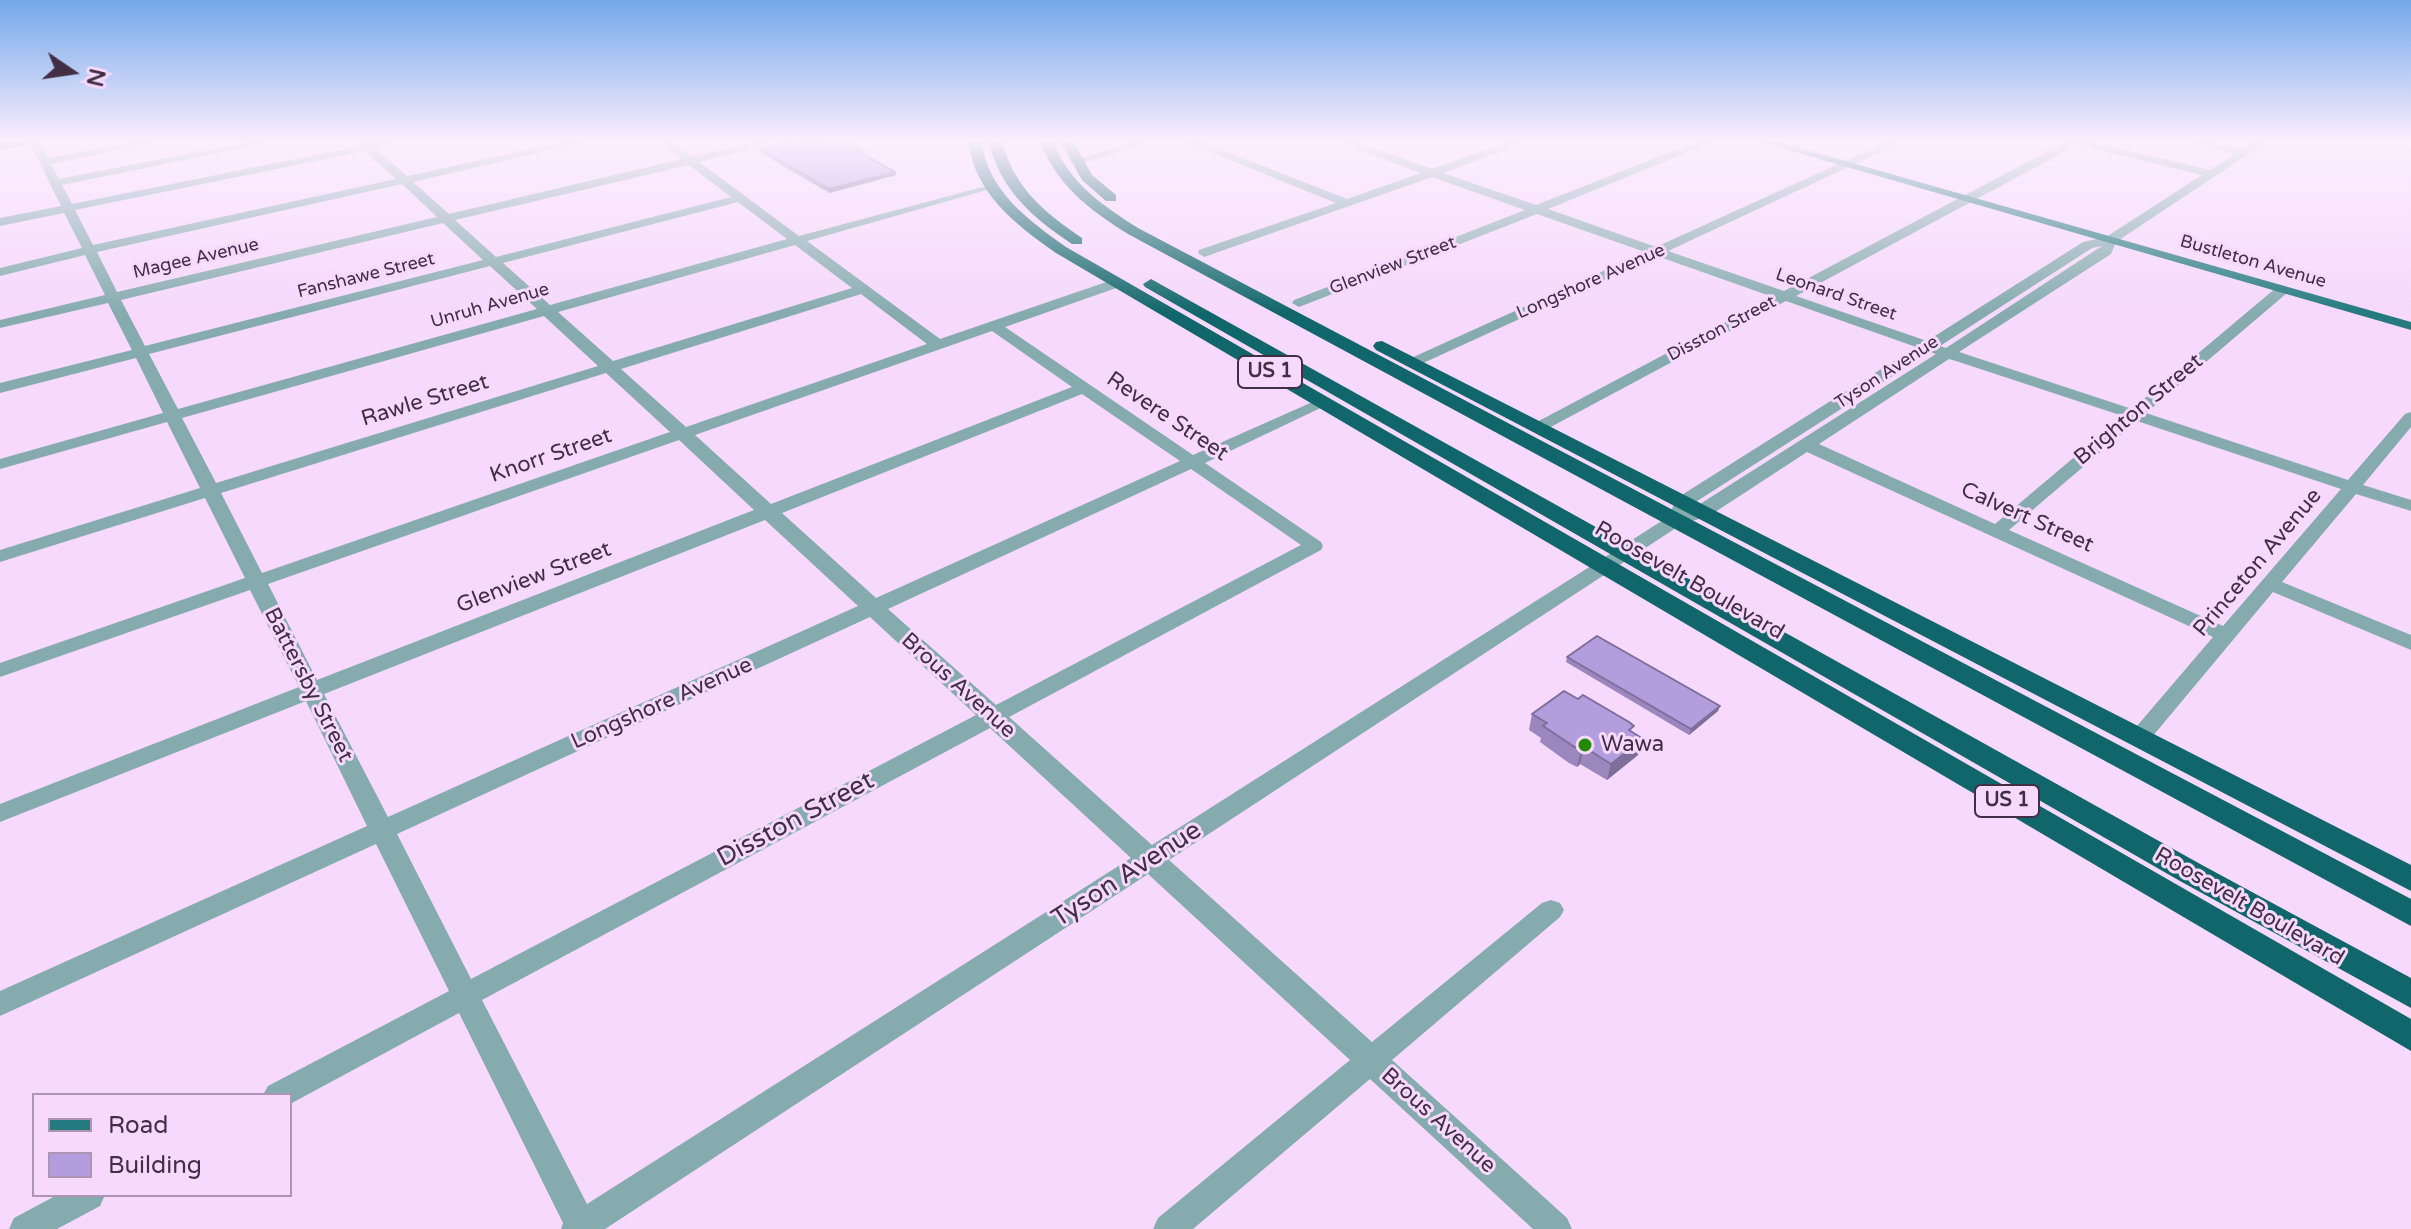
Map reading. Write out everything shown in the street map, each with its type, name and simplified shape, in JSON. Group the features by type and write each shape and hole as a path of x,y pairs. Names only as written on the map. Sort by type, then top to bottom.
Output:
{"highway":[{"name":"Roosevelt Boulevard","path":"1002,198 1032,229 1117,283 1323,403 2411,994"},
{"name":"Roosevelt Boulevard","path":"1025,198 1053,225 1083,245 1615,559 2411,1036"},
{"name":"Roosevelt Boulevard","path":"1088,198 1133,231 2139,738 2411,879"},
{"name":"Roosevelt Boulevard","path":"1112,198 1204,253 1539,427 1687,511 1859,618 2411,914"},
{"path":"1859,618 2139,738"}],"main road":[{"name":"Bustleton Avenue","path":"1960,198 2411,326"}],"street":[{"name":"Battersby Street","path":"63,198 581,1228"},
{"path":"0,222 116,198"},
{"path":"0,272 326,198"},
{"name":"Brous Avenue","path":"423,198 1556,1229"},
{"name":"Magee Avenue","path":"0,324 533,198"},
{"name":"Fanshawe Street","path":"0,388 739,198"},
{"path":"740,198 938,345"},
{"name":"Unruh Avenue","path":"0,464 946,198"},
{"path":"1335,198 1347,203"},
{"path":"1204,253 1360,198"},
{"name":"Leonard Street","path":"1503,198 1929,347 2411,506"},
{"name":"Glenview Street","path":"1299,303 1565,198"},
{"name":"Longshore Avenue","path":"1414,362 1774,198"},
{"name":"Disston Street","path":"1539,427 1969,198"},
{"name":"Tyson Avenue","path":"581,1228 1615,559 1813,420 2088,245 2110,240 2174,198"},
{"name":"Tyson Avenue","path":"1687,511 1806,445 1950,354 2106,251 2110,240"},
{"name":"Knorr Street","path":"0,670 1117,283"},
{"name":"Rawle Street","path":"0,556 862,289"},
{"name":"Brighton Street","path":"1997,531 2282,290"},
{"name":"Revere Street","path":"994,326 1314,546"},
{"name":"Glenview Street","path":"0,813 1085,387"},
{"name":"Longshore Avenue","path":"0,1004 1323,403"},
{"name":"Princeton Avenue","path":"2139,738 2411,417"},
{"path":"1813,420 1831,428"},
{"name":"Calvert Street","path":"1806,445 2228,636"},
{"name":"Disston Street","path":"282,1093 1314,546"},
{"path":"2269,583 2411,643"},
{"path":"1169,1229 1551,910"},
{"path":"25,1229 85,1197"}],"building":[{"name":"Wawa","path":"1597,636 1720,706 1691,729 1567,657"},
{"path":"1564,691 1578,699 1583,695 1629,722 1634,726 1629,730 1643,739 1611,764 1584,747 1581,750 1573,746 1543,726 1547,723 1532,714"}],"place":[{"name":"Wawa","path":"1585,745"}]}
